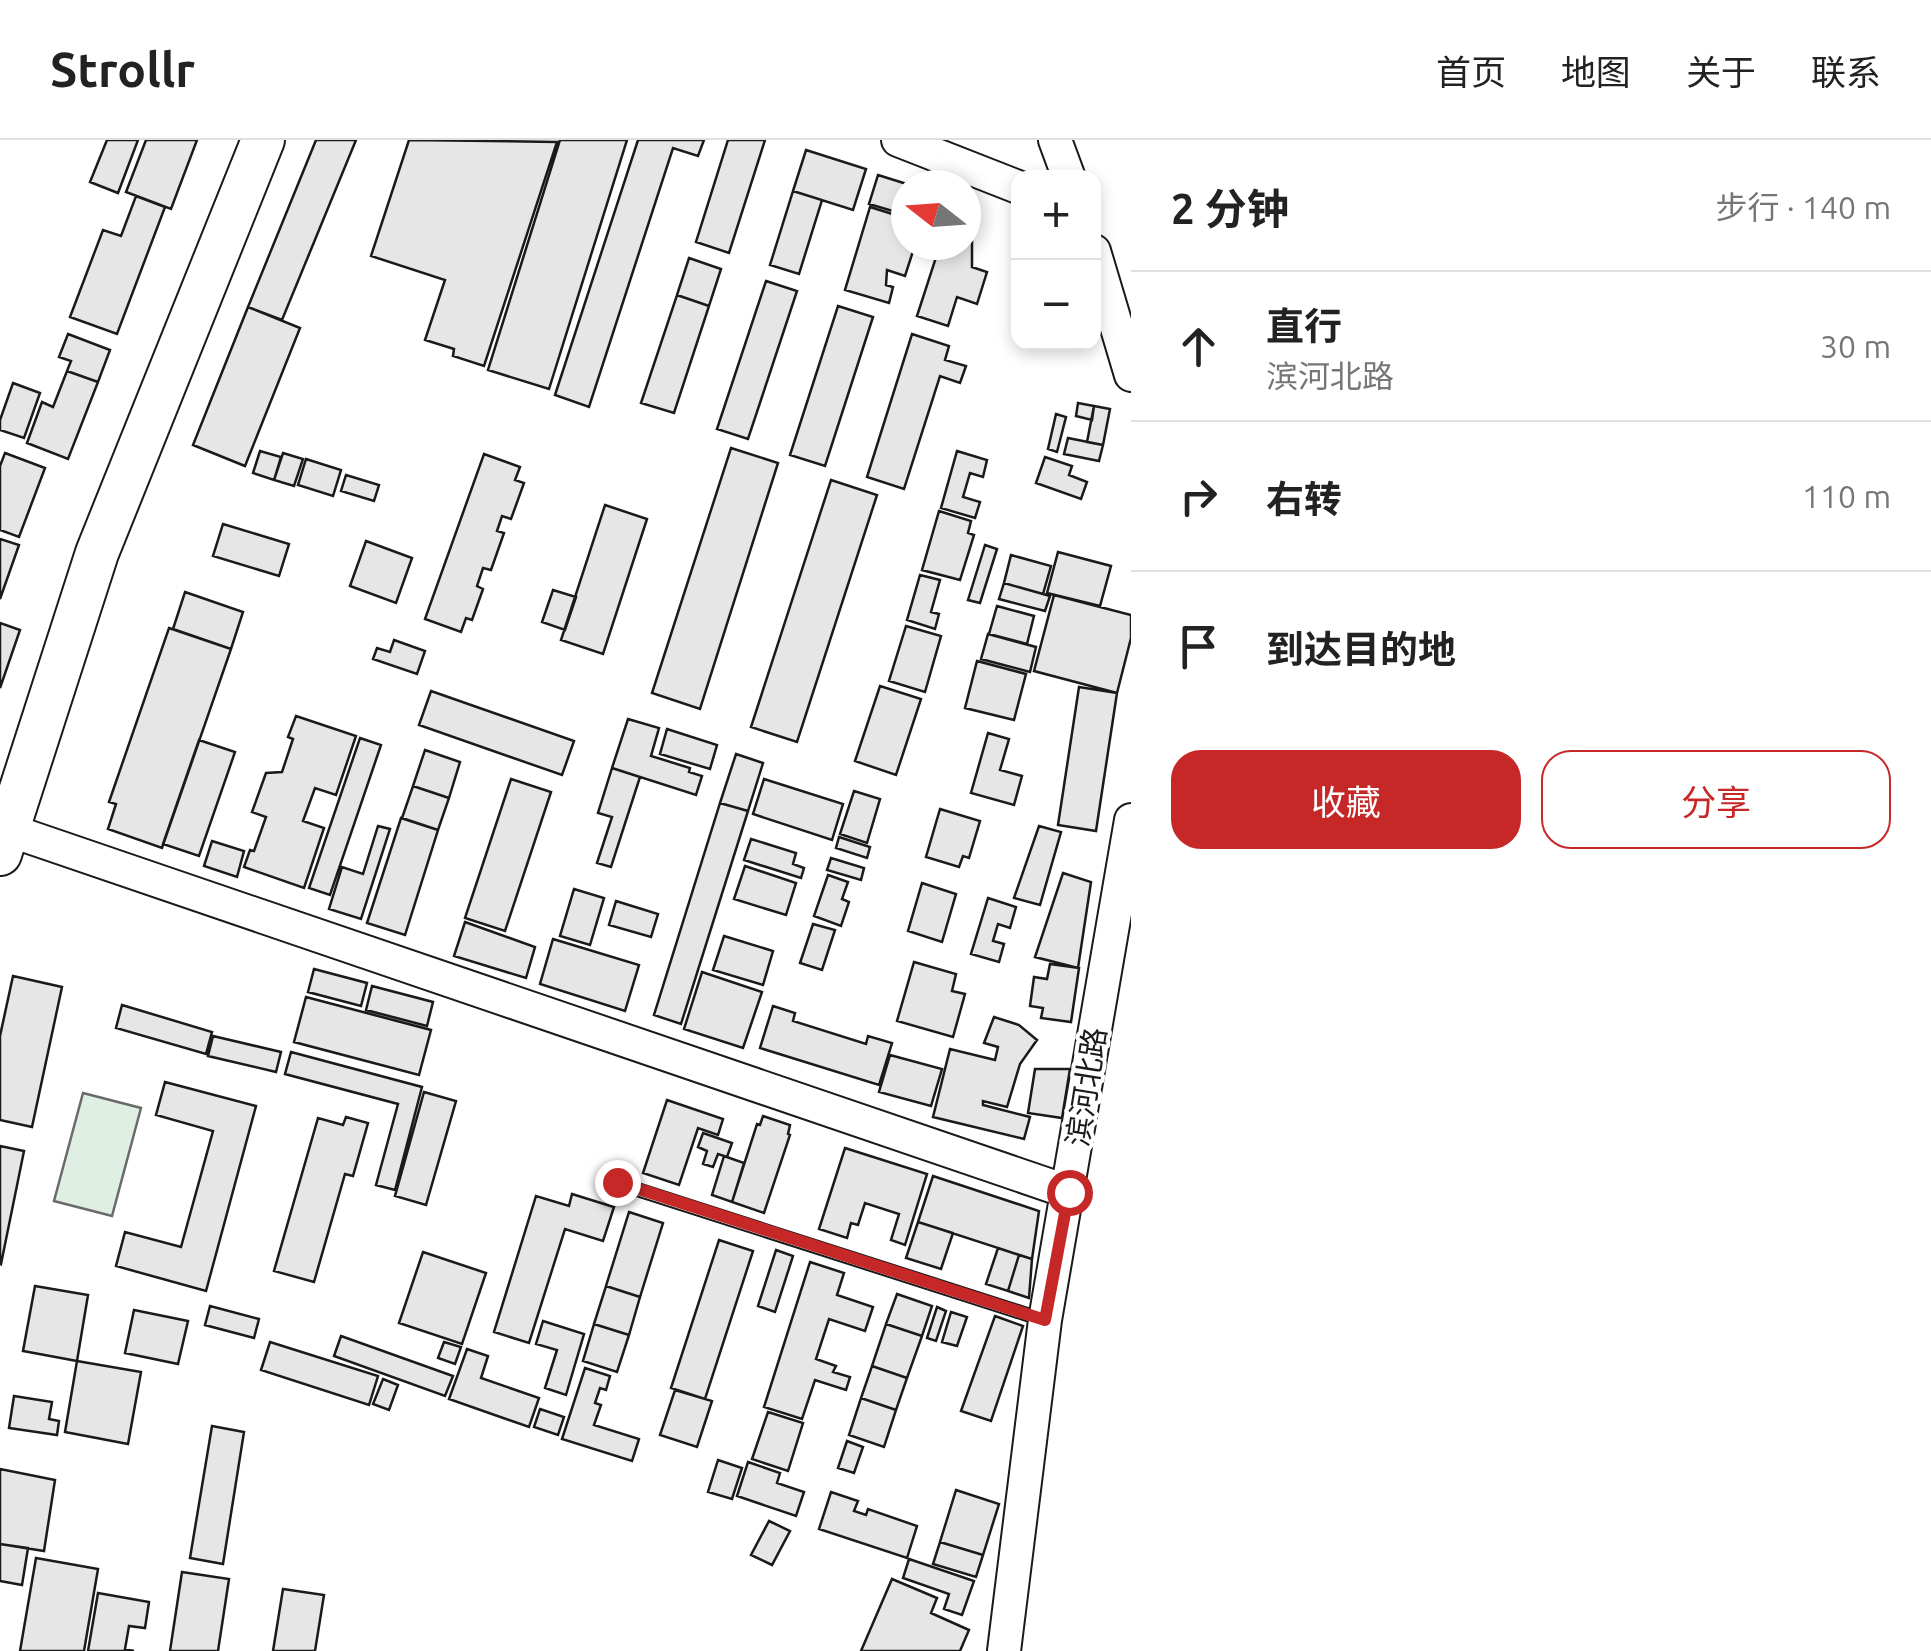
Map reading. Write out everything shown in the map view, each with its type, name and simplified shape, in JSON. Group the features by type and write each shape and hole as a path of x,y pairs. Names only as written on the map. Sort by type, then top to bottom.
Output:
{"highway":[{"path":"2,837 97,553 263,140"}],"street":[{"path":"898,140 1011,184"},
{"path":"1055,140 1066,170"},
{"path":"1097,260 1131,375"},
{"name":"滨河北路","path":"1004,1651 1045,1320 1131,820"},
{"path":"2,837 1069,1192"}],"lane":[{"path":"617,1182 1045,1320"}],"green space":[{"path":"83,1093 141,1108 112,1216 54,1201"}],"building":[{"path":"107,140 138,140 118,193 90,182"},
{"path":"146,140 197,140 171,209 126,192"},
{"path":"316,140 356,140 282,320 248,307"},
{"path":"409,140 557,142 484,366 453,356 454,349 425,340 445,280 371,256"},
{"path":"560,140 627,140 549,389 488,370"},
{"path":"638,140 704,140 698,156 673,148 589,407 555,395"},
{"path":"728,140 765,140 729,253 696,242"},
{"path":"806,150 866,169 853,210 793,191"},
{"path":"878,175 891,179 891,211 869,204"},
{"path":"793,191 822,200 799,274 770,265"},
{"path":"136,196 165,207 117,334 70,317 103,230 121,236"},
{"path":"870,207 891,214 891,260 910,260 905,276 887,270 886,285 893,287 889,303 845,290"},
{"path":"689,258 721,269 709,306 677,295"},
{"path":"935,260 972,260 972,267 987,272 977,304 957,297 948,326 917,316"},
{"path":"766,281 797,291 748,439 717,429"},
{"path":"677,295 709,306 674,413 641,403"},
{"path":"838,306 873,317 825,466 790,455"},
{"path":"248,307 300,328 245,466 193,445"},
{"path":"68,334 110,350 98,382 67,371 71,361 59,357"},
{"path":"912,334 949,346 945,360 966,366 960,383 940,376 904,489 867,477"},
{"path":"67,371 98,382 68,459 27,443 42,402 53,407"},
{"path":"13,383 40,393 24,438 0,430"},
{"path":"1078,403 1094,406 1092,420 1076,416"},
{"path":"1094,406 1110,409 1103,445 1087,442"},
{"path":"1056,414 1066,417 1057,452 1048,449"},
{"path":"1068,438 1103,445 1099,461 1064,454"},
{"path":"731,448 778,463 700,709 652,693"},
{"path":"260,451 281,457 274,480 253,473"},
{"path":"957,451 987,460 983,477 970,473 963,497 980,502 975,518 941,508"},
{"path":"5,453 45,468 19,537 0,530 0,466"},
{"path":"283,453 303,459 294,486 274,480"},
{"path":"484,454 520,467 515,480 524,483 511,519 502,516 497,531 504,533 491,570 483,568 477,586 483,589 472,620 466,618 461,632 425,619"},
{"path":"1045,457 1072,466 1069,475 1087,482 1081,499 1036,483"},
{"path":"306,459 341,470 333,496 298,485"},
{"path":"346,475 379,485 374,501 341,491"},
{"path":"831,480 877,495 797,742 751,727"},
{"path":"605,505 647,519 603,654 561,640"},
{"path":"939,511 971,521 968,533 974,535 960,580 922,570"},
{"path":"223,524 289,544 279,576 213,556"},
{"path":"0,539 19,545 0,599"},
{"path":"366,541 412,558 396,603 350,586"},
{"path":"985,545 997,549 980,603 968,600"},
{"path":"1058,552 1111,566 1100,606 1047,593"},
{"path":"1011,555 1051,566 1043,594 1004,583"},
{"path":"920,575 940,580 931,612 939,614 935,629 907,620"},
{"path":"1004,583 1050,596 1045,611 999,599"},
{"path":"553,590 576,597 565,630 542,622"},
{"path":"185,592 243,612 231,649 173,629"},
{"path":"1054,595 1131,615 1131,638 1117,693 1034,671"},
{"path":"997,606 1034,616 1027,644 989,634"},
{"path":"0,623 20,630 0,688"},
{"path":"906,626 941,636 925,692 889,681"},
{"path":"169,628 231,649 162,848 108,829 116,804 109,802"},
{"path":"988,634 1036,647 1030,672 981,659"},
{"path":"394,640 425,651 417,674 373,659 377,648 390,652"},
{"path":"977,661 1026,674 1014,720 965,708"},
{"path":"880,686 921,699 896,775 855,761"},
{"path":"1079,687 1117,693 1096,831 1058,825"},
{"path":"431,691 574,741 562,775 419,725"},
{"path":"296,716 356,736 336,795 315,788 303,821 324,828 304,888 244,867 266,817 252,812 266,773 282,772"},
{"path":"628,719 659,728 651,756 690,768 689,772 702,776 696,795 612,768"},
{"path":"667,729 717,745 710,769 660,754"},
{"path":"988,733 1009,739 1000,770 1022,776 1014,805 971,793"},
{"path":"360,738 381,745 330,895 309,888"},
{"path":"199,740 235,752 199,856 163,844"},
{"path":"425,750 460,762 449,798 413,786"},
{"path":"736,754 763,763 748,811 720,803"},
{"path":"612,768 640,777 611,867 597,863 612,817 598,813"},
{"path":"511,779 551,792 505,931 465,918"},
{"path":"764,779 843,804 832,840 753,814"},
{"path":"413,786 449,798 438,830 402,818"},
{"path":"854,791 880,799 867,843 840,834"},
{"path":"720,803 748,811 681,1024 654,1015"},
{"path":"940,809 980,821 969,858 963,856 959,867 926,857"},
{"path":"401,818 438,830 405,935 367,923"},
{"path":"378,826 390,829 361,919 329,909 342,867 363,874"},
{"path":"1039,826 1061,832 1040,905 1014,898"},
{"path":"839,837 870,847 867,858 836,848"},
{"path":"751,839 796,853 793,864 804,868 801,878 744,860"},
{"path":"212,841 244,851 237,877 204,866"},
{"path":"831,858 864,868 861,880 827,870"},
{"path":"745,866 796,883 786,915 734,899"},
{"path":"1063,873 1091,882 1078,968 1035,957"},
{"path":"828,875 848,882 842,899 849,902 841,926 814,916"},
{"path":"922,883 956,894 942,942 908,931"},
{"path":"574,889 604,898 590,945 560,936"},
{"path":"988,898 1016,907 1010,928 998,924 993,941 1004,944 999,962 971,954"},
{"path":"616,901 658,914 651,937 609,925"},
{"path":"465,922 535,947 526,978 454,956"},
{"path":"813,924 835,930 822,970 800,963"},
{"path":"724,936 773,951 763,985 713,970"},
{"path":"553,939 639,965 625,1011 540,984"},
{"path":"914,962 956,974 952,991 965,994 953,1037 897,1021"},
{"path":"1050,964 1079,968 1071,1022 1041,1018 1043,1008 1030,1006 1034,977 1047,979"},
{"path":"314,969 367,983 361,1006 308,992"},
{"path":"702,972 762,992 743,1048 684,1029"},
{"path":"13,976 62,987 32,1127 0,1120 0,1036"},
{"path":"372,986 433,1002 427,1026 366,1010"},
{"path":"306,997 431,1030 419,1075 294,1042"},
{"path":"122,1005 212,1032 206,1054 116,1028"},
{"path":"773,1006 795,1013 793,1021 866,1044 868,1036 892,1043 879,1085 760,1048"},
{"path":"994,1017 1019,1025 1037,1040 1020,1064 1007,1107 983,1101 983,1105 1030,1117 1024,1139 933,1117 950,1049 995,1060 998,1047 984,1043"},
{"path":"213,1036 281,1052 276,1072 208,1056"},
{"path":"291,1052 422,1087 395,1190 376,1185 398,1104 285,1074"},
{"path":"890,1055 942,1069 931,1106 879,1092"},
{"path":"1035,1069 1070,1069 1062,1118 1028,1113"},
{"path":"165,1082 256,1106 206,1291 116,1266 125,1232 181,1247 213,1131 156,1115"},
{"path":"424,1092 456,1101 426,1205 395,1196"},
{"path":"667,1100 723,1119 718,1135 698,1128 679,1185 643,1173"},
{"path":"763,1116 790,1125 764,1213 732,1202"},
{"path":"346,1117 368,1123 353,1176 345,1174 314,1282 274,1271 318,1118 343,1125"},
{"path":"703,1133 732,1143 727,1157 718,1154 713,1167 703,1164 707,1151 698,1147"},
{"path":"0,1146 24,1151 1,1264 0,1263"},
{"path":"845,1148 927,1174 905,1245 891,1240 899,1214 865,1203 858,1225 851,1223 847,1238 819,1229"},
{"path":"724,1156 744,1163 732,1202 712,1195"},
{"path":"933,1176 1039,1211 1032,1259 918,1222"},
{"path":"572,1194 614,1207 603,1241 565,1229 529,1343 494,1332 536,1196 569,1206"},
{"path":"629,1212 663,1223 640,1297 606,1286"},
{"path":"918,1222 953,1233 941,1269 906,1258"},
{"path":"719,1240 753,1251 705,1399 671,1388"},
{"path":"998,1248 1019,1255 1008,1291 986,1284"},
{"path":"776,1250 793,1256 775,1312 758,1306"},
{"path":"423,1252 486,1273 462,1344 399,1323"},
{"path":"1019,1255 1032,1259 1029,1298 1008,1291"},
{"path":"810,1262 844,1273 837,1295 873,1307 865,1331 829,1319 816,1359 836,1366 833,1372 850,1377 846,1390 815,1380 802,1419 764,1407"},
{"path":"35,1286 88,1295 77,1361 23,1351"},
{"path":"606,1286 640,1297 629,1335 594,1324"},
{"path":"897,1294 932,1306 922,1336 886,1324"},
{"path":"210,1306 259,1319 254,1338 205,1325"},
{"path":"937,1307 946,1311 936,1341 927,1338"},
{"path":"134,1310 188,1321 178,1364 125,1353"},
{"path":"951,1312 967,1317 957,1346 942,1342"},
{"path":"995,1316 1023,1326 991,1421 961,1411"},
{"path":"543,1321 584,1334 566,1395 545,1388 557,1350 536,1344"},
{"path":"594,1324 629,1335 617,1372 583,1361"},
{"path":"886,1324 922,1336 907,1378 872,1366"},
{"path":"341,1336 453,1376 445,1396 334,1356"},
{"path":"270,1342 378,1376 369,1405 261,1370"},
{"path":"444,1342 461,1347 455,1364 438,1358"},
{"path":"467,1349 488,1356 481,1378 539,1398 529,1427 449,1399"},
{"path":"77,1361 141,1372 128,1444 65,1432"},
{"path":"872,1366 907,1378 896,1410 861,1398"},
{"path":"585,1368 610,1376 606,1390 600,1388 595,1403 601,1405 594,1425 639,1439 632,1461 562,1439"},
{"path":"383,1379 398,1385 389,1410 373,1404"},
{"path":"675,1390 712,1401 697,1447 660,1435"},
{"path":"14,1396 52,1402 49,1419 59,1421 57,1435 9,1428"},
{"path":"861,1398 896,1410 884,1447 849,1435"},
{"path":"540,1409 564,1417 558,1435 534,1427"},
{"path":"768,1412 803,1423 788,1471 752,1459"},
{"path":"212,1426 244,1432 223,1564 190,1558"},
{"path":"847,1441 863,1447 854,1473 838,1468"},
{"path":"718,1460 742,1468 732,1499 708,1492"},
{"path":"748,1462 780,1473 777,1483 804,1492 796,1516 737,1496"},
{"path":"0,1469 55,1480 44,1551 0,1544"},
{"path":"956,1490 999,1504 983,1555 940,1542"},
{"path":"831,1492 858,1501 854,1511 866,1515 868,1509 917,1526 907,1558 819,1529"},
{"path":"769,1521 790,1531 772,1565 751,1555"},
{"path":"940,1542 983,1555 976,1577 933,1564"},
{"path":"0,1544 28,1548 22,1585 0,1581"},
{"path":"36,1558 98,1569 84,1651 20,1651"},
{"path":"909,1559 974,1581 962,1615 944,1609 949,1594 903,1578"},
{"path":"182,1572 229,1579 218,1651 170,1651"},
{"path":"892,1579 937,1598 931,1613 969,1630 960,1651 861,1651"},
{"path":"283,1589 324,1595 315,1651 273,1651"},
{"path":"98,1593 149,1602 145,1628 129,1626 125,1649 134,1651 88,1651"}],"route":[{"path":"617,1182 1045,1320 1069,1192"}]}
